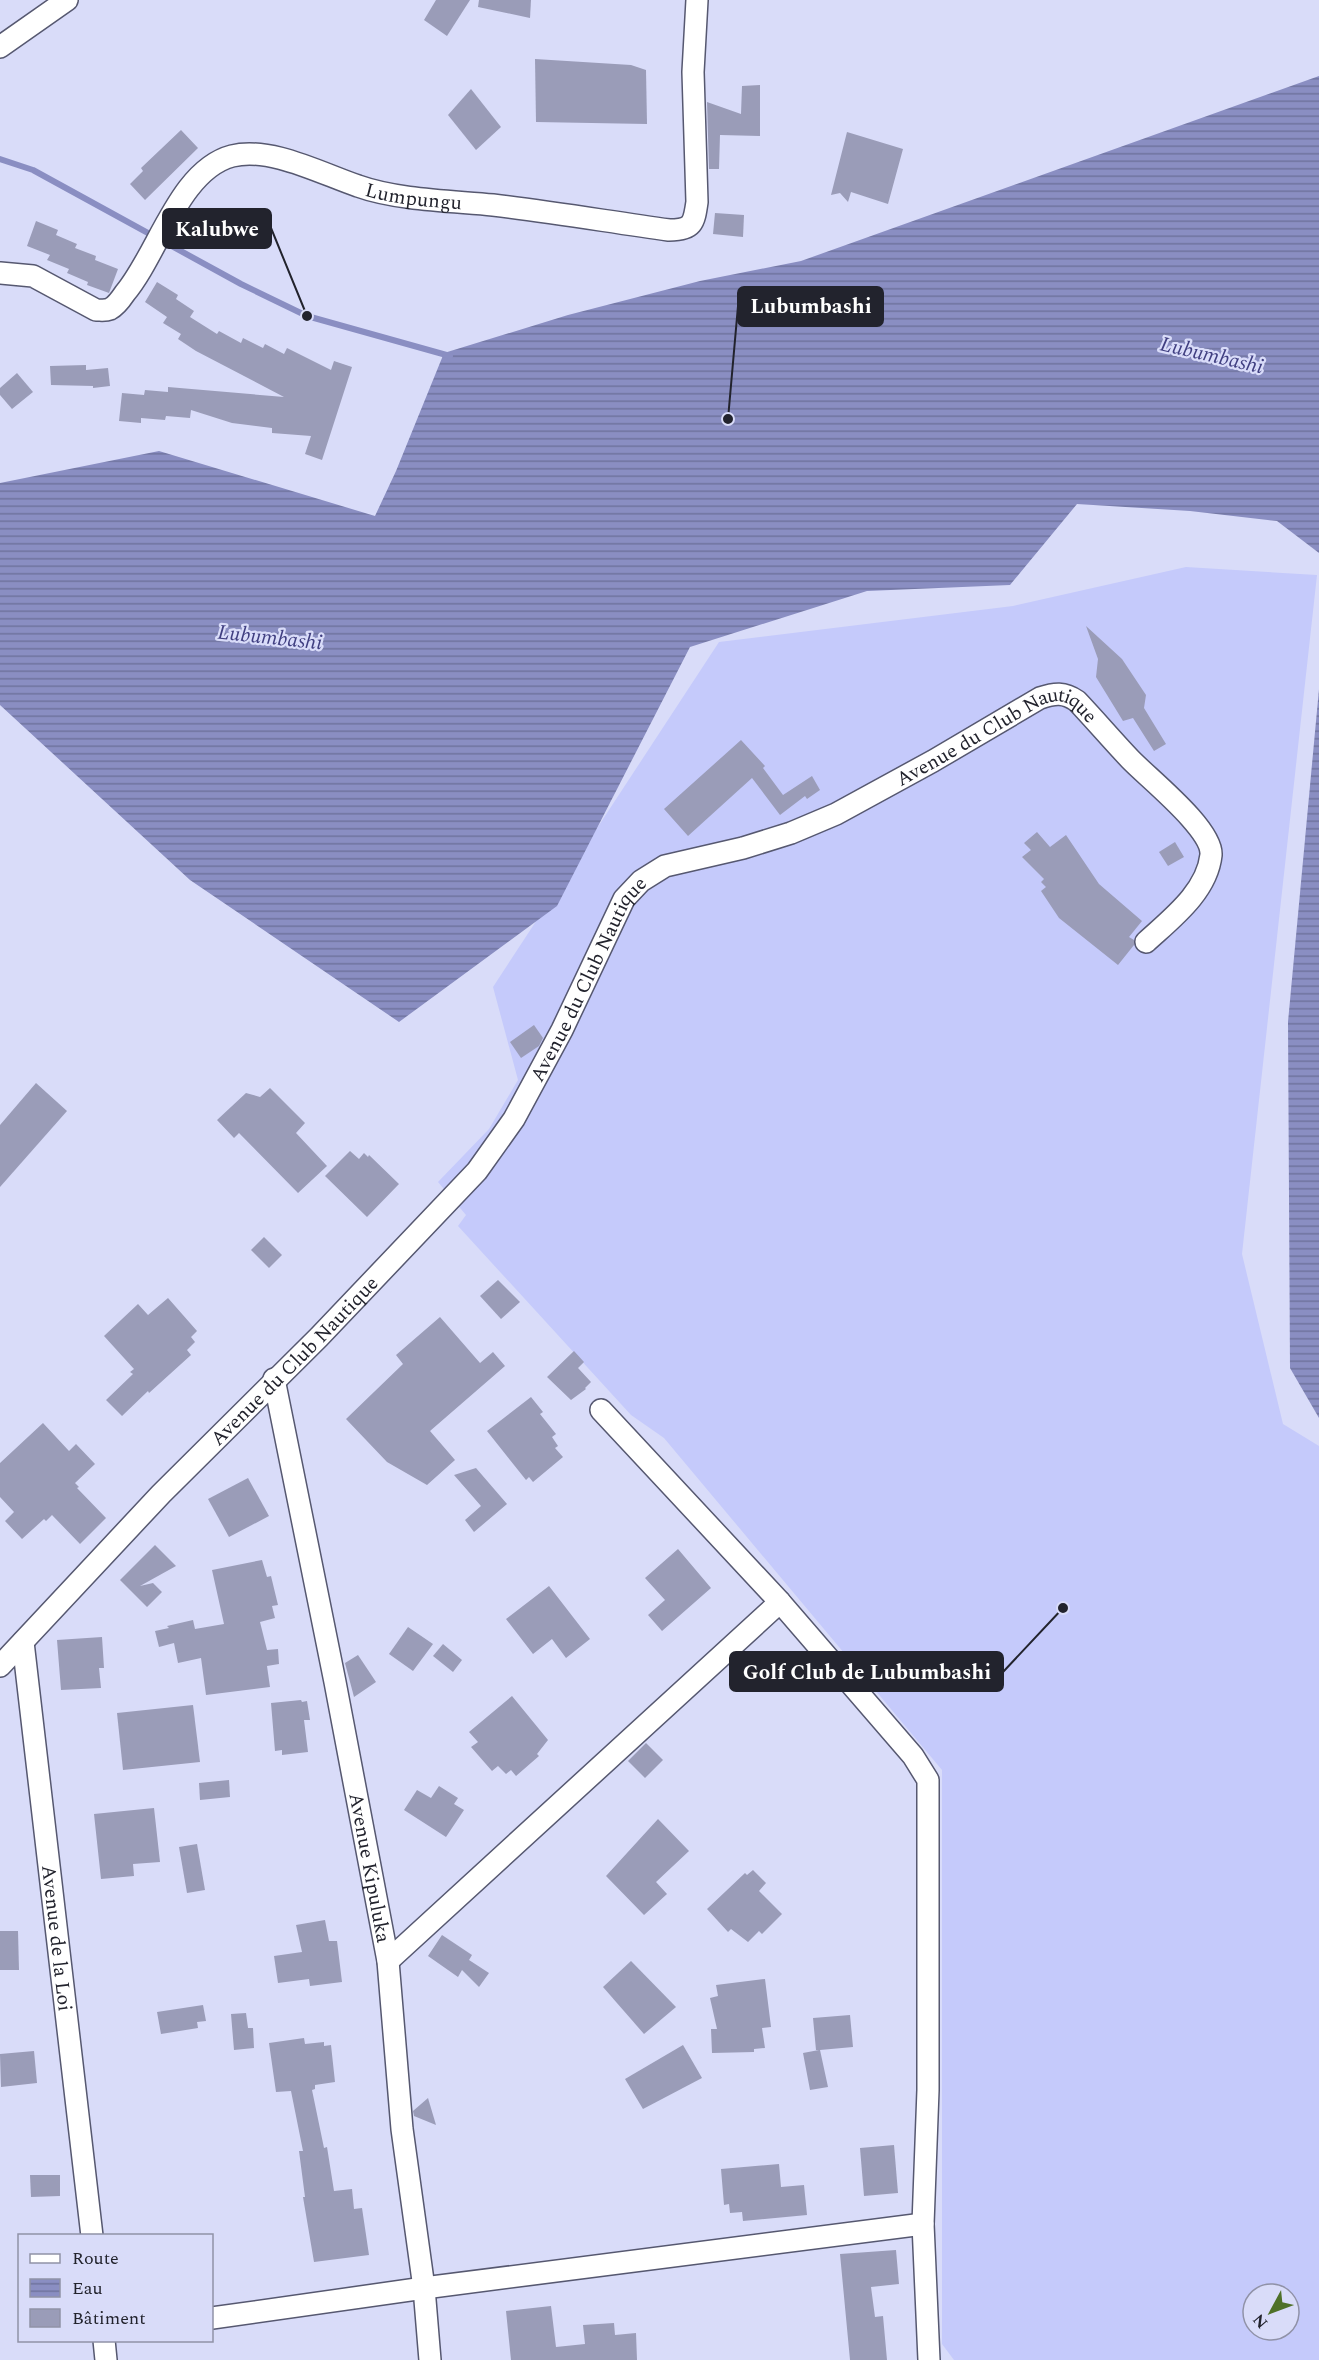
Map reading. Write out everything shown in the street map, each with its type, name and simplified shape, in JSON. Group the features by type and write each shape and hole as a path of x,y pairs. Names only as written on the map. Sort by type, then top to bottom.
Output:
{"street":[{"path":"0,48 67,0"},
{"name":"Lumpungu","path":"0,273 33,276 96,310 107,311 135,282 175,208 191,184 216,162 231,156 252,153 282,159 376,192 525,209 669,231 683,230 691,226 697,202 693,72 697,0"},
{"name":"Avenue du Club Nautique","path":"0,1666 161,1494 318,1337 477,1171 514,1119 562,1030 624,899 641,881 665,866 743,848 836,814 933,761 1040,698 1053,694 1066,694 1077,701 1132,760 1186,812 1208,843 1211,854 1199,886 1188,902 1146,942"},
{"name":"Avenue Kipuluka","path":"274,1379 333,1670 388,1961 402,2128 424,2288 430,2360"},
{"path":"600,1410 780,1602 913,1756 928,1780 928,2090 923,2224 929,2360"},
{"path":"388,1961 780,1602"},
{"name":"Avenue de la Loi","path":"24,1642 92,2234"},
{"path":"213,2318 424,2288 923,2224"},
{"path":"104,2342 106,2360"}],"shaded area":[{"path":"1186,567 1317,575 1242,1254 1283,1424 1319,1446 1319,2360 954,2360 942,2344 942,1770 664,1438 631,1415 458,1226 466,1215 438,1182 489,1129 518,1080 493,987 719,642 1013,606"}],"water":[{"path":"1319,76 1319,553 1277,521 1190,511 1077,504 1010,585 867,591 690,647 557,906 399,1022 190,880 0,705 0,483 159,451 375,516 444,353 568,315 700,281 801,261"},
{"path":"1319,689 1319,1418 1290,1368 1288,1022"}],"building":[{"path":"436,0 470,0 447,36 424,20"},
{"path":"479,0 531,0 530,18 478,7"},
{"path":"535,59 631,65 646,70 647,124 536,122"},
{"path":"760,85 760,136 720,135 719,169 709,169 707,102 741,114 742,86"},
{"path":"471,89 501,127 476,150 448,115"},
{"path":"181,130 198,148 145,200 130,184 143,171 141,168"},
{"path":"847,132 903,149 888,204 851,192 848,202 840,193 831,195"},
{"path":"715,213 744,215 743,237 713,234"},
{"path":"36,221 58,230 56,235 77,244 75,248 96,256 95,260 118,269 109,293 87,285 88,282 67,273 69,269 47,260 50,255 27,246"},
{"path":"157,282 178,295 176,299 194,311 190,317 217,334 219,331 241,343 243,338 263,348 265,344 284,354 287,348 331,370 334,361 352,367 322,460 305,454 311,436 272,433 272,428 232,423 191,410 190,418 166,416 165,420 141,418 141,423 119,421 122,393 144,395 145,390 168,392 168,387 284,397 196,351 178,339 181,334 163,323 167,317 145,302"},
{"path":"86,365 86,370 108,368 110,386 93,388 93,386 51,385 50,366"},
{"path":"17,373 33,392 12,409 0,395 0,388"},
{"path":"1086,626 1122,659 1146,695 1144,708 1166,744 1154,751 1133,718 1123,721 1096,677 1098,659"},
{"path":"741,740 765,766 763,768 783,795 812,776 820,790 807,799 805,796 780,815 752,778 688,836 664,809"},
{"path":"1037,832 1050,847 1066,835 1099,884 1142,921 1129,937 1134,940 1134,945 1118,965 1059,918 1041,891 1046,887 1041,882 1044,879 1022,857 1031,850 1024,843"},
{"path":"1175,842 1184,857 1168,866 1159,852"},
{"path":"534,1025 543,1038 539,1046 521,1058 510,1042"},
{"path":"36,1083 67,1111 0,1187 0,1125"},
{"path":"270,1088 305,1123 296,1133 327,1166 298,1193 239,1133 234,1138 217,1120 246,1093 260,1097"},
{"path":"350,1151 359,1159 364,1153 368,1157 369,1155 399,1184 367,1217 325,1176"},
{"path":"264,1237 282,1255 269,1268 251,1250"},
{"path":"498,1280 520,1302 501,1319 480,1296"},
{"path":"168,1298 197,1331 191,1337 195,1342 187,1350 191,1355 122,1416 106,1400 133,1374 130,1372 134,1369 104,1336 138,1304 148,1315"},
{"path":"440,1317 480,1363 493,1352 505,1366 430,1431 455,1460 427,1485 387,1462 346,1419 403,1364 396,1355"},
{"path":"574,1351 584,1362 578,1368 591,1382 586,1389 571,1400 547,1377"},
{"path":"531,1397 543,1412 540,1414 556,1434 552,1437 558,1446 555,1448 563,1457 533,1482 529,1477 526,1480 487,1431"},
{"path":"43,1423 69,1451 76,1444 95,1464 75,1483 79,1487 77,1488 106,1518 80,1544 52,1515 46,1521 44,1519 22,1539 5,1521 14,1512 0,1497 0,1463"},
{"path":"476,1468 507,1504 474,1532 465,1520 481,1506 454,1475"},
{"path":"248,1478 269,1516 229,1537 208,1499"},
{"path":"155,1545 176,1566 140,1586 153,1583 162,1592 147,1607 120,1580"},
{"path":"678,1549 711,1588 662,1631 648,1615 665,1600 645,1578"},
{"path":"262,1560 267,1577 271,1576 278,1605 272,1606 275,1618 260,1622 267,1650 278,1649 279,1664 267,1666 270,1687 206,1695 201,1658 178,1663 174,1643 159,1647 155,1631 193,1620 195,1629 224,1624 212,1570"},
{"path":"549,1586 590,1639 566,1658 552,1639 533,1654 506,1619"},
{"path":"408,1627 433,1644 413,1671 389,1654"},
{"path":"102,1637 104,1668 99,1668 101,1688 61,1690 57,1640"},
{"path":"443,1644 462,1660 453,1672 433,1656"},
{"path":"358,1655 376,1682 354,1697 345,1663"},
{"path":"512,1696 548,1740 537,1754 539,1756 516,1776 511,1770 506,1774 498,1766 492,1771 471,1747 478,1742 469,1732"},
{"path":"301,1700 302,1702 307,1701 310,1720 304,1720 308,1752 282,1755 282,1750 275,1751 271,1703"},
{"path":"193,1705 200,1762 123,1770 117,1713"},
{"path":"646,1743 663,1760 645,1778 628,1761"},
{"path":"229,1780 230,1797 200,1800 199,1783"},
{"path":"439,1786 458,1798 454,1804 464,1810 446,1837 404,1810 417,1790 431,1798"},
{"path":"154,1808 160,1862 133,1864 134,1876 101,1879 94,1814"},
{"path":"658,1819 689,1851 656,1882 667,1894 644,1915 606,1876"},
{"path":"197,1844 205,1890 187,1893 179,1847"},
{"path":"753,1870 766,1883 759,1891 782,1914 762,1934 759,1931 748,1942 731,1929 728,1932 707,1909 745,1873 747,1875"},
{"path":"325,1920 329,1941 337,1941 342,1982 310,1986 309,1979 278,1983 274,1956 302,1952 296,1925"},
{"path":"0,1931 18,1931 19,1970 0,1970"},
{"path":"442,1935 472,1955 469,1960 489,1973 479,1987 462,1970 458,1977 428,1956"},
{"path":"631,1961 676,2007 644,2034 603,1987"},
{"path":"765,1979 771,2027 762,2028 765,2048 754,2049 754,2052 712,2053 711,2029 717,2029 710,1998 718,1996 716,1985"},
{"path":"203,2005 206,2021 197,2022 198,2028 161,2034 157,2012"},
{"path":"246,2013 248,2028 253,2028 254,2048 234,2050 231,2014"},
{"path":"850,2015 853,2047 820,2050 828,2087 810,2090 803,2053 819,2050 816,2050 813,2018"},
{"path":"304,2038 305,2044 324,2042 324,2046 331,2045 335,2082 315,2085 315,2089 312,2090 324,2148 327,2147 334,2191 352,2189 354,2209 362,2208 369,2255 314,2262 303,2197 305,2197 299,2151 303,2151 291,2091 276,2092 269,2043"},
{"path":"683,2045 702,2078 643,2109 625,2079"},
{"path":"34,2051 37,2083 1,2087 0,2054"},
{"path":"428,2098 436,2125 414,2116 413,2111"},
{"path":"894,2145 898,2193 864,2196 860,2148"},
{"path":"779,2164 781,2187 804,2185 807,2215 743,2221 742,2212 730,2213 729,2204 724,2205 721,2169"},
{"path":"30,2175 60,2175 60,2196 31,2197"},
{"path":"896,2250 899,2284 871,2287 875,2317 883,2316 887,2360 850,2360 840,2254"},
{"path":"551,2306 556,2347 585,2344 583,2325 614,2323 615,2335 636,2333 637,2360 511,2360 506,2311"}],"waterway":[{"path":"0,159 33,170 241,284 307,316 450,356"}],"place":[{"name":"Kalubwe","path":"307,316"},
{"name":"Lubumbashi","path":"728,419"},
{"name":"Golf Club de Lubumbashi","path":"1063,1608"}]}
